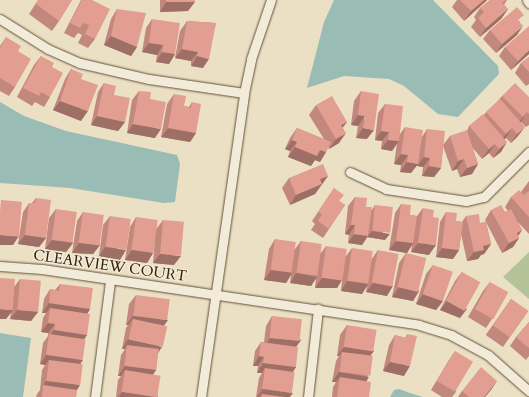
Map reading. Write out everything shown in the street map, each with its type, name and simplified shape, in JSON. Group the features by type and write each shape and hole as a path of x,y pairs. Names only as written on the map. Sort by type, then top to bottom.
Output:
{"street":[{"path":"200,397 244,93 251,59 271,0"},
{"path":"0,19 48,49 80,63 149,80 244,93"},
{"path":"350,172 386,189 466,201 484,196 529,152"},
{"name":"CLEARVIEW COURT","path":"0,266 318,309 419,325 451,335 488,355 529,391"},
{"path":"95,397 110,280"},
{"path":"308,397 318,309"}],"green space":[{"path":"529,252 529,299 503,277"}],"water":[{"path":"334,0 433,0 498,66 499,74 458,117 438,114 404,86 389,79 344,76 307,88 324,22"},
{"path":"0,102 24,116 66,131 177,155 180,164 175,202 164,203 70,188 0,183"},
{"path":"0,333 31,338 23,397 0,397"},
{"path":"399,389 423,397 390,397 394,390"}],"building":[{"path":"38,0 72,0 59,21 36,4"},
{"path":"82,0 92,0 110,9 95,39 85,34 89,25 83,23 80,28 70,23"},
{"path":"166,0 195,0 195,2 166,2"},
{"path":"460,0 484,0 471,11"},
{"path":"490,0 506,0 502,3 508,9 486,28 478,18 484,12 480,8"},
{"path":"517,7 524,15 518,20 523,26 502,44 490,30"},
{"path":"117,9 146,13 137,47 111,36"},
{"path":"152,19 180,23 175,54 162,52 163,45 149,43"},
{"path":"187,21 216,23 209,59 197,56 198,52 182,49"},
{"path":"529,26 529,50 518,61 505,47"},
{"path":"6,37 21,46 18,51 31,59 15,87 0,78 0,48"},
{"path":"41,56 54,63 52,67 63,73 50,97 41,92 39,96 23,88"},
{"path":"529,57 529,72 521,63"},
{"path":"71,69 83,74 81,79 98,85 88,111 60,101"},
{"path":"104,83 116,86 114,95 130,98 125,122 97,116"},
{"path":"515,83 529,97 529,114 527,112 523,117 502,96"},
{"path":"139,91 151,92 150,99 166,102 161,129 133,124"},
{"path":"361,91 379,94 374,130 363,128 365,116 358,115"},
{"path":"174,94 186,96 184,106 191,108 192,102 201,104 196,133 168,128"},
{"path":"332,96 347,122 341,125 346,133 336,139 316,105"},
{"path":"500,99 525,127 517,134 512,128 506,134 486,112"},
{"path":"385,104 403,106 399,141 388,140 389,132 381,131"},
{"path":"483,114 507,142 499,149 495,144 489,149 469,126"},
{"path":"405,127 423,130 418,164 407,162 408,155 401,154"},
{"path":"297,128 331,142 326,152 320,150 317,156 295,147 297,142 292,140"},
{"path":"427,129 445,131 441,168 429,166 430,158 424,157"},
{"path":"467,130 478,164 467,168 464,159 458,161 450,136"},
{"path":"323,164 328,176 320,179 322,184 296,195 289,178"},
{"path":"334,188 344,195 339,201 345,205 329,229 318,221 322,214 318,212"},
{"path":"519,190 524,195 529,191 529,217 511,197"},
{"path":"355,197 367,198 366,207 372,207 368,236 354,234 355,225 351,225"},
{"path":"36,198 51,200 46,238 25,235 29,203 35,203"},
{"path":"1,200 22,202 19,237 0,235"},
{"path":"401,204 411,205 410,215 417,216 413,243 396,241"},
{"path":"375,205 393,207 390,233 372,231"},
{"path":"501,205 505,212 511,209 522,230 517,233 519,238 509,243 491,210"},
{"path":"423,208 434,210 433,217 439,218 436,245 418,243"},
{"path":"56,209 77,212 72,243 52,240"},
{"path":"83,212 104,215 99,246 79,243"},
{"path":"446,212 457,213 456,221 463,222 459,250 442,248"},
{"path":"479,214 480,223 486,222 491,244 483,246 484,250 474,252 466,216"},
{"path":"110,216 131,219 126,250 106,247"},
{"path":"136,217 158,220 153,253 131,250"},
{"path":"163,220 184,222 181,256 160,254"},
{"path":"275,239 296,242 291,273 271,270"},
{"path":"301,241 322,244 317,276 297,273"},
{"path":"326,246 347,249 342,281 322,278"},
{"path":"352,248 373,251 368,284 347,281"},
{"path":"378,250 399,254 392,286 372,282"},
{"path":"406,253 426,258 418,292 398,287"},
{"path":"433,265 453,272 443,301 423,294"},
{"path":"462,272 480,282 464,311 446,301"},
{"path":"0,278 15,279 13,310 0,309"},
{"path":"20,279 41,281 38,312 17,310"},
{"path":"490,282 508,292 493,319 475,309"},
{"path":"60,284 93,288 90,309 49,303 50,289 59,291"},
{"path":"136,295 170,299 167,320 133,316"},
{"path":"511,299 528,311 510,337 493,325"},
{"path":"50,308 90,314 87,335 54,330 55,324 48,323"},
{"path":"272,316 302,319 300,341 270,338"},
{"path":"133,319 167,326 163,347 129,340"},
{"path":"529,322 529,348 516,337"},
{"path":"347,325 377,330 373,351 344,347"},
{"path":"49,334 86,339 83,360 46,355"},
{"path":"407,334 417,336 410,366 390,362 395,335 407,338"},
{"path":"261,342 298,347 296,367 263,363 264,357 259,356"},
{"path":"127,345 159,349 156,370 124,366"},
{"path":"455,351 473,362 455,392 437,381"},
{"path":"342,352 373,356 370,376 340,372"},
{"path":"49,360 83,364 80,385 46,381"},
{"path":"481,367 497,381 484,397 469,397 462,391"},
{"path":"265,368 295,372 292,393 262,389"},
{"path":"125,370 161,376 157,397 122,392"},
{"path":"340,377 371,382 369,397 337,397"},
{"path":"43,385 77,390 76,397 42,397"},
{"path":"262,394 285,397 261,397"}]}
